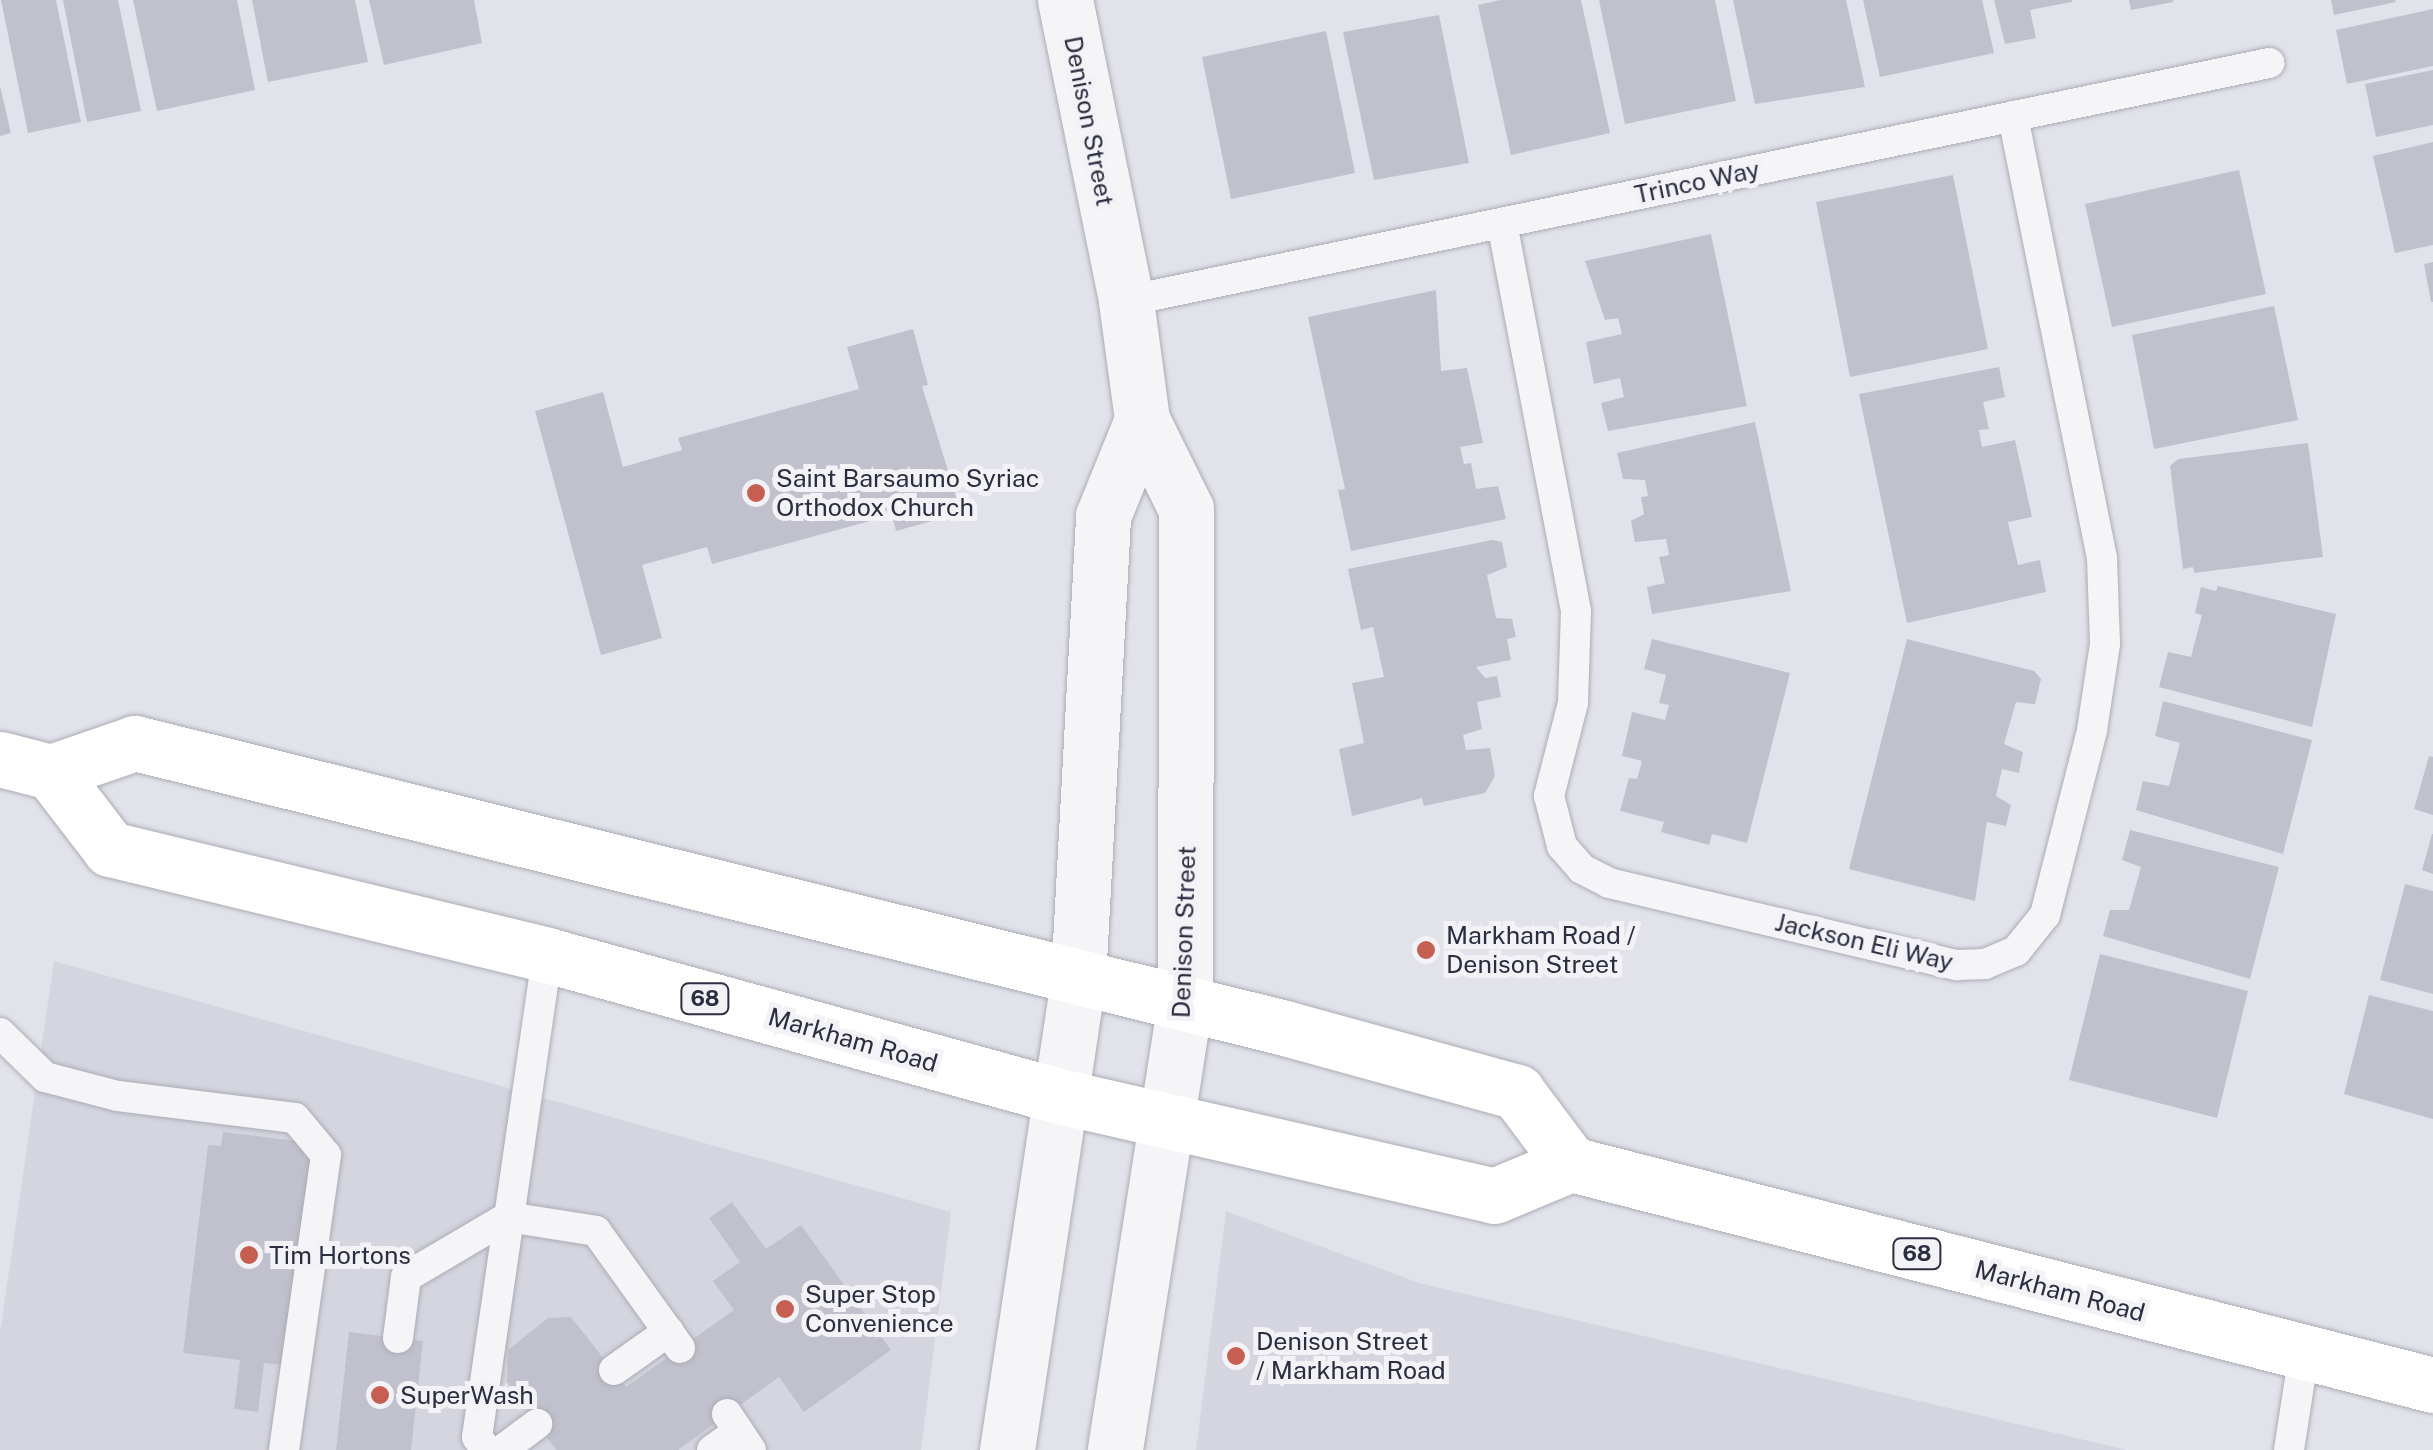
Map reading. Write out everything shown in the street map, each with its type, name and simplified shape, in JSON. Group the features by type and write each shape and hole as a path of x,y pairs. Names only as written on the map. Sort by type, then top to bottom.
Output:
{"main road":[{"name":"Markham Road","path":"26,766 135,743 1078,980 1186,1002 1517,1092 1571,1164"},
{"name":"Markham Road","path":"26,766 110,849 547,955 1060,1096 1494,1196 1571,1164 2433,1386"}],"street":[{"name":"Denison Street","path":"1066,0 1126,301 1142,420 1186,509 1186,1002 1115,1450"},
{"path":"1007,1450 1078,980 1102,516 1142,420"}],"lane":[{"name":"Trinco Way","path":"1126,301 2269,62"},
{"name":"Jackson Eli Way","path":"1502,223 1576,611 1573,703 1549,796 1562,846 1582,869 1609,884 1957,965 1985,964 2016,951 2045,915 2092,730 2105,644 2102,558 2013,116"},
{"path":"487,1450 477,1437 547,955"},
{"path":"0,1033 45,1077 118,1096 296,1118 326,1155 284,1450"},
{"path":"398,1338 406,1277 508,1216 596,1231 675,1340 614,1370"},
{"path":"2289,1450 2304,1354"},
{"path":"502,1450 537,1424"},
{"path":"712,1450 739,1432"}],"shaded area":[{"path":"54,961 951,1212 921,1450 0,1450 0,1333"},
{"path":"1226,1211 1419,1283 2127,1450 1196,1450"}],"building":[{"path":"1,0 56,0 81,122 28,133"},
{"path":"63,0 118,0 141,111 87,122"},
{"path":"133,0 237,0 255,90 157,111"},
{"path":"252,0 355,0 368,62 268,82"},
{"path":"369,0 474,0 482,43 384,65"},
{"path":"1500,0 1581,0 1610,133 1511,155 1478,5"},
{"path":"1599,0 1715,0 1736,101 1625,124"},
{"path":"1733,0 1846,0 1865,87 1755,104"},
{"path":"1863,0 1982,0 1994,53 1880,77"},
{"path":"1994,0 2072,2 2030,10 2036,38 2005,44"},
{"path":"2129,0 2173,0 2173,2 2131,10"},
{"path":"2331,0 2395,0 2396,2 2334,15"},
{"path":"2433,9 2433,66 2347,84 2336,30"},
{"path":"1439,15 1469,163 1374,180 1343,32"},
{"path":"1326,31 1355,173 1231,199 1202,57"},
{"path":"2433,70 2433,125 2376,137 2365,84"},
{"path":"0,86 11,133 0,136"},
{"path":"2433,142 2433,245 2395,253 2373,156"},
{"path":"2239,170 2266,294 2112,327 2085,204"},
{"path":"1953,175 1988,349 1850,377 1816,202"},
{"path":"1711,234 1747,406 1608,431 1601,403 1624,397 1620,378 1594,384 1586,342 1622,334 1618,318 1605,320 1585,261"},
{"path":"2433,262 2433,302 2431,302 2424,264"},
{"path":"1436,290 1441,371 1467,368 1483,443 1460,447 1464,464 1471,463 1476,489 1498,486 1506,519 1351,551 1338,490 1345,489 1308,317"},
{"path":"2274,306 2298,420 2154,449 2132,335"},
{"name":"Saint Barsaumo Syriac Orthodox Church","path":"913,329 928,385 922,386 961,513 896,531 892,515 712,564 707,547 642,565 662,638 601,655 535,411 603,392 623,467 682,450 678,438 859,389 847,347"},
{"path":"1999,367 2005,397 1983,402 1989,429 1979,430 1982,447 2015,440 2032,517 2008,522 2018,565 2040,560 2046,592 1907,623 1859,394"},
{"path":"1755,422 1791,591 1652,614 1647,587 1665,583 1659,557 1669,555 1666,539 1635,542 1631,521 1644,514 1641,497 1648,496 1645,480 1623,479 1617,453"},
{"path":"2308,443 2323,557 2194,573 2193,567 2183,569 2170,466 2178,459"},
{"path":"1492,540 1502,542 1507,567 1487,575 1496,618 1512,619 1516,637 1507,639 1511,660 1476,667 1485,678 1497,676 1501,697 1477,702 1482,729 1463,735 1466,750 1490,748 1495,776 1485,793 1424,806 1422,798 1352,816 1339,749 1364,743 1352,683 1384,677 1373,627 1361,630 1348,569"},
{"path":"2218,586 2336,614 2312,727 2159,687 2168,652 2191,657 2202,615 2195,613 2201,587 2216,591"},
{"path":"1652,639 1790,673 1747,843 1712,834 1709,845 1661,832 1664,822 1620,811 1629,778 1637,779 1642,761 1622,756 1632,712 1665,720 1669,705 1659,703 1666,675 1644,669"},
{"path":"1907,639 2034,671 2041,679 2035,704 2016,702 2004,744 2023,752 2019,773 2002,769 1996,796 2011,805 2006,826 1987,822 1975,901 1849,869"},
{"path":"2163,701 2312,740 2283,854 2136,810 2143,781 2169,786 2180,743 2155,736"},
{"path":"2429,756 2433,757 2433,815 2414,809"},
{"path":"2130,830 2279,867 2250,979 2103,936 2110,910 2129,910 2141,867 2122,860"},
{"path":"2433,834 2433,874 2422,870"},
{"path":"2405,884 2433,891 2433,994 2380,980"},
{"path":"2100,954 2248,991 2217,1118 2069,1080"},
{"path":"2369,995 2433,1011 2433,1119 2344,1094"},
{"name":"Tim Hortons","path":"223,1132 305,1142 304,1157 316,1158 291,1366 264,1363 258,1412 234,1409 240,1360 183,1353 208,1145 221,1146"},
{"path":"732,1202 766,1249 801,1225 891,1350 804,1412 779,1377 678,1450 556,1450 507,1382 508,1350 548,1318 571,1317 626,1387 734,1310 713,1281 740,1262 709,1218"},
{"name":"SuperWash","path":"349,1332 423,1341 411,1450 336,1450"}],"place":[{"name":"Saint Barsaumo Syriac Orthodox Church","path":"756,493"},
{"name":"Markham Road / Denison Street","path":"1426,950"},
{"name":"Tim Hortons","path":"249,1255"},
{"name":"Super Stop Convenience","path":"785,1309"},
{"name":"Denison Street / Markham Road","path":"1236,1356"},
{"name":"SuperWash","path":"380,1395"}]}
